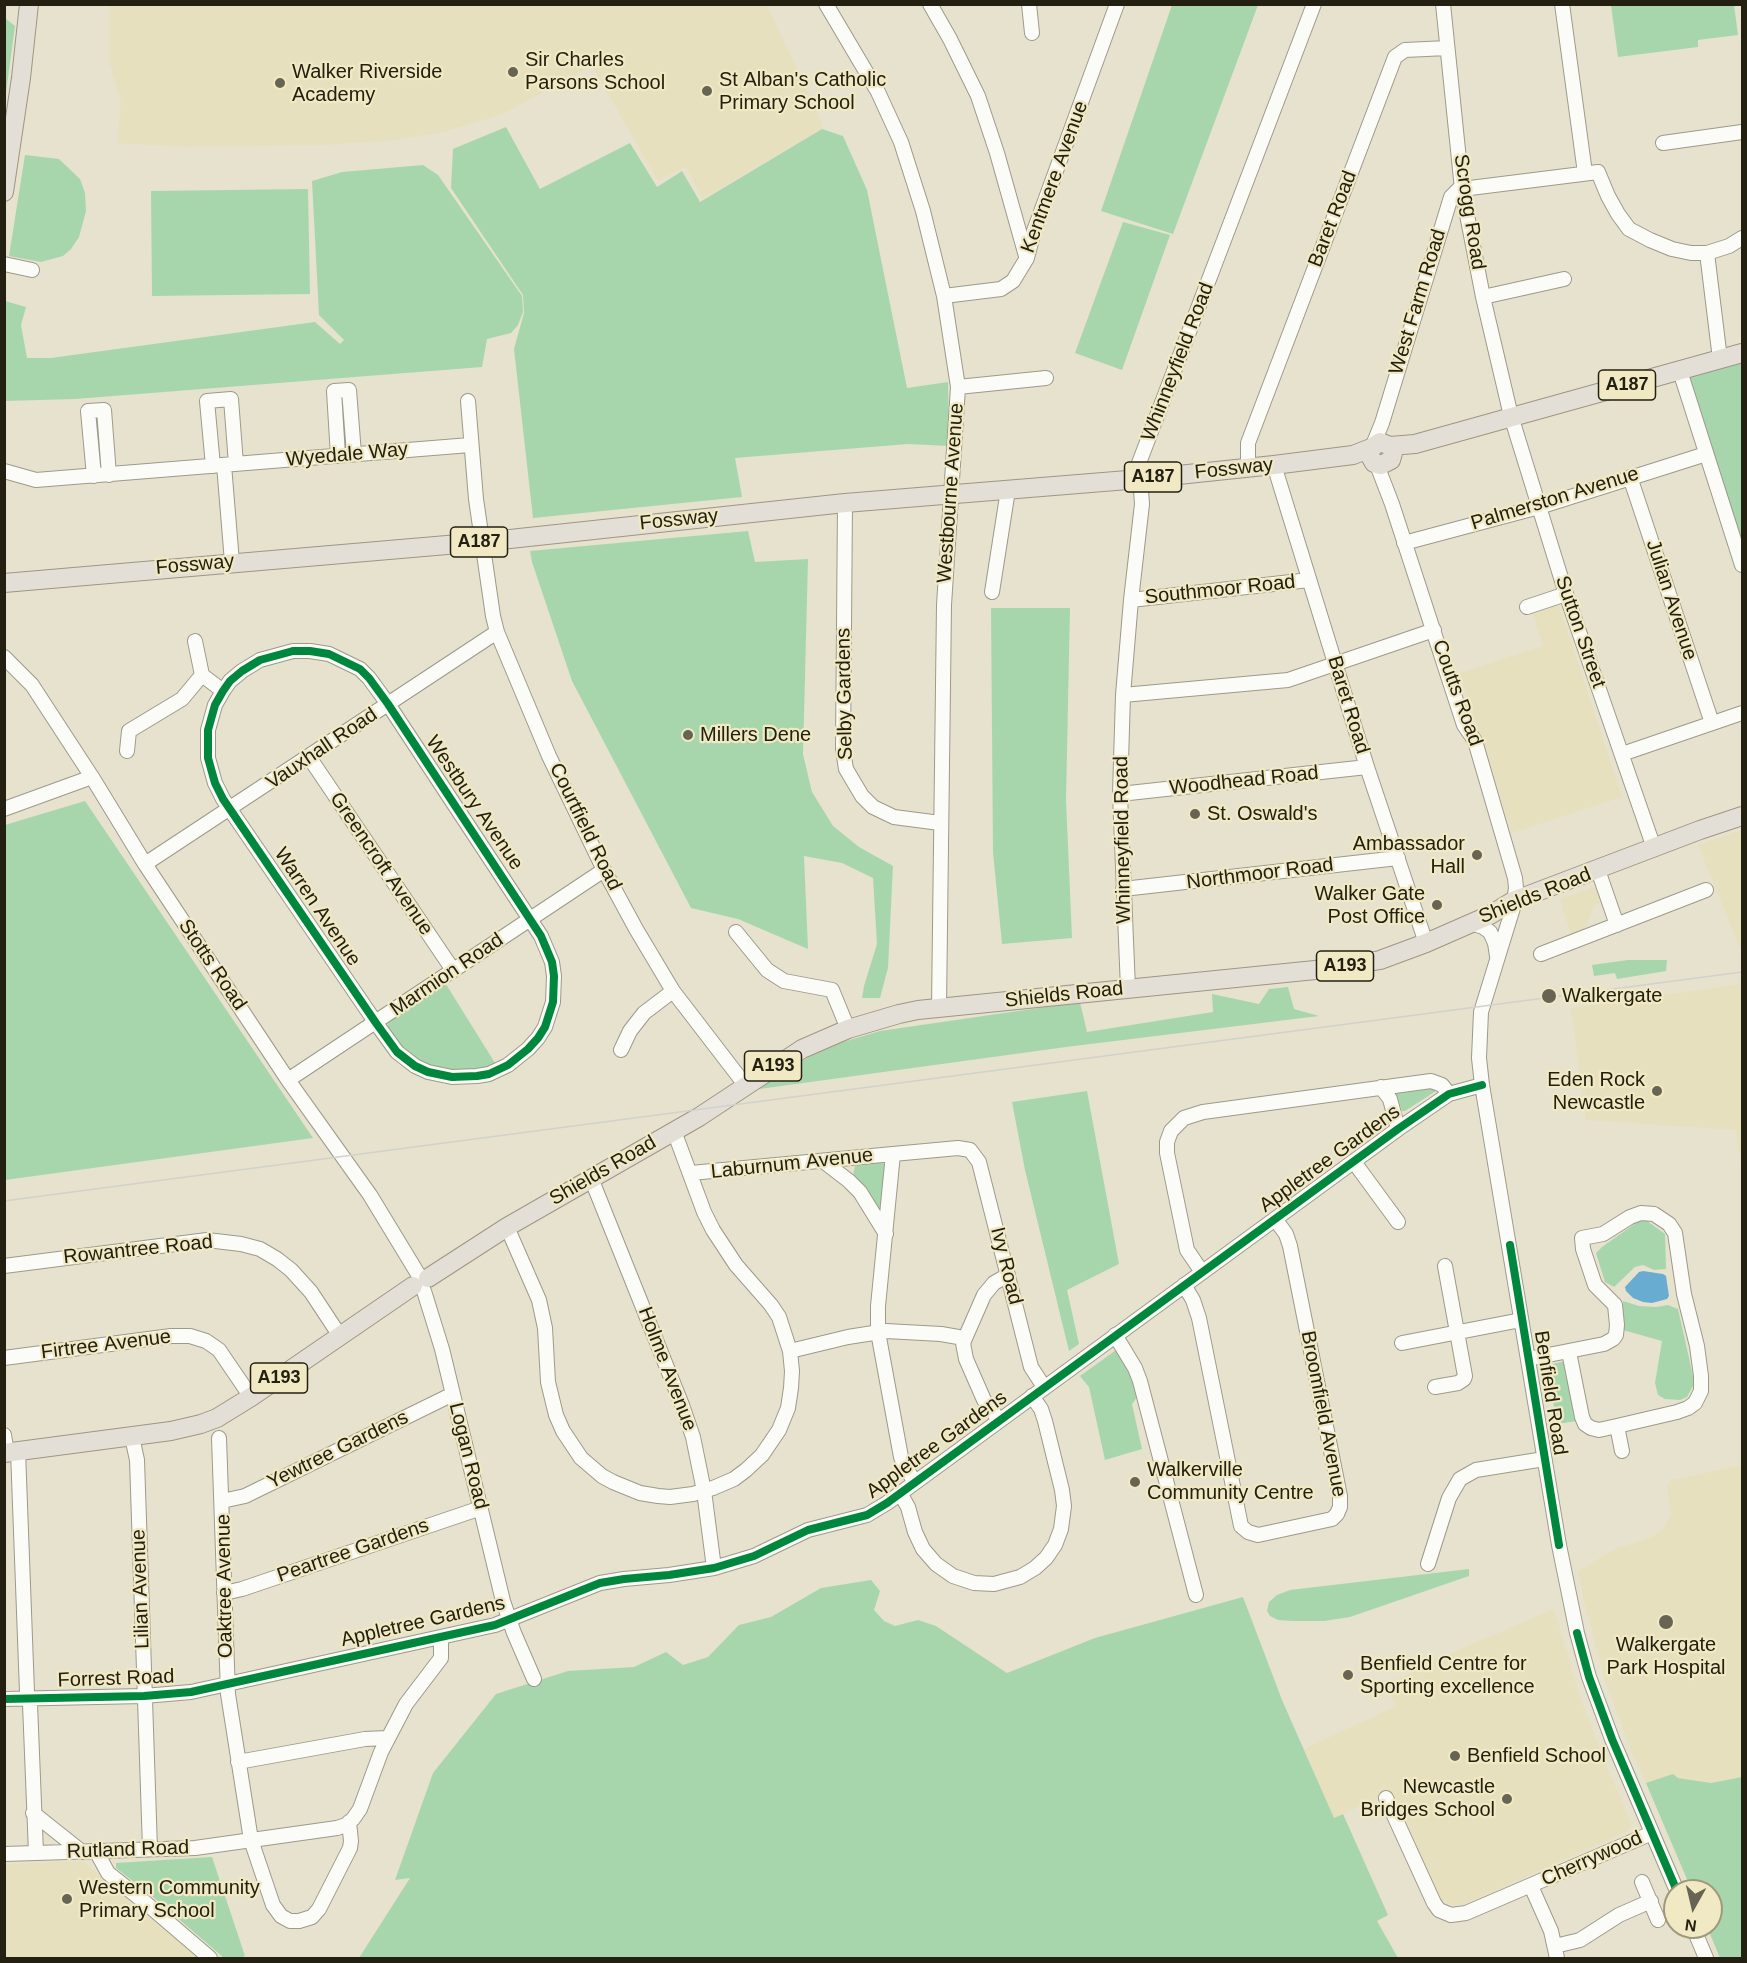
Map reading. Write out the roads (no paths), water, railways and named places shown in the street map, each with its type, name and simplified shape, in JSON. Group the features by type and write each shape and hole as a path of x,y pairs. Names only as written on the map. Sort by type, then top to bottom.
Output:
{"main road":[{"path":"4,192 21,78 29,4"},
{"name":"Fossway","path":"4,583 482,542 845,503 1248,468 1353,455 1382,457 1415,444 1511,416 1743,353"},
{"name":"Shields Road","path":"132,1437 201,1424 231,1411 421,1282 507,1227 674,1131 802,1049 848,1029 899,1014 939,1008 1335,968 1380,960 1426,943 1598,870 1743,816"},
{"name":"A193","path":"9,1448 132,1437"}],"street":[{"name":"Westbourne Avenue","path":"826,4 878,92 895,126 909,165 944,296 958,387 944,605 939,1008"},
{"path":"930,4 978,96 1027,258"},
{"path":"1029,4 1032,33"},
{"name":"Kentmere Avenue","path":"944,296 1001,289 1013,281 1027,258 1034,231 1117,4"},
{"name":"Whinneyfield Road","path":"1128,989 1120,794 1123,695 1142,504 1139,463 1314,4"},
{"name":"Scrogg Road","path":"1443,4 1462,188 1511,416"},
{"path":"1562,4 1586,173"},
{"name":"Baret Road","path":"1248,468 1248,443 1395,57 1405,50 1447,48"},
{"path":"1664,142 1743,132"},
{"path":"1462,188 1598,172 1608,196 1629,229 1650,240 1672,249 1691,253 1707,253 1729,246 1743,238"},
{"name":"West Farm Road","path":"1382,457 1382,423 1450,196 1462,188"},
{"path":"1707,253 1720,359"},
{"path":"4,264 32,270"},
{"path":"1484,297 1564,279"},
{"path":"1680,371 1743,565"},
{"path":"958,387 1046,378"},
{"path":"338,456 334,391 349,390 354,454"},
{"path":"468,400 470,446 482,542"},
{"path":"94,476 88,411 104,410 109,475"},
{"name":"Sutton Street","path":"1511,416 1566,594 1654,848"},
{"name":"Wyedale Way","path":"4,471 36,480 470,446"},
{"name":"Palmerston Avenue","path":"1404,543 1539,507 1706,454"},
{"name":"Coutts Road","path":"1382,457 1404,543 1464,725 1474,741 1515,878 1513,905"},
{"path":"224,465 232,562"},
{"name":"Baret Road","path":"1274,465 1367,767 1426,943"},
{"name":"Julian Avenue","path":"1630,477 1713,723"},
{"path":"992,592 1008,490"},
{"name":"Selby Gardens","path":"845,503 843,750 846,769 862,796 873,807 894,817 940,823"},
{"name":"Courtfield Road","path":"482,542 497,632 549,756 604,870 654,962 673,991 746,1086"},
{"name":"Southmoor Road","path":"1131,600 1309,580"},
{"path":"1527,607 1566,594"},
{"path":"1123,695 1288,680 1434,630"},
{"name":"Vauxhall Road","path":"145,864 497,632"},
{"path":"195,640 201,675 222,691"},
{"name":"Westbury Avenue","path":"222,691 242,671 260,660 285,652 310,651 329,654 360,669 388,704 548,948 554,976 553,1002 545,1027 528,1049 508,1065 489,1074 464,1078 428,1072 415,1066 398,1052 376,1023"},
{"name":"Stotts Road","path":"4,657 32,686 92,777 145,864 288,1080 370,1195 421,1282"},
{"path":"127,751 129,731 182,699 201,675"},
{"name":"Warren Avenue","path":"222,691 210,719 208,752 210,771 215,783 230,809 376,1023"},
{"path":"1622,754 1743,713"},
{"name":"Greencroft Avenue","path":"309,757 453,970"},
{"name":"Woodhead Road","path":"1120,794 1367,767"},
{"path":"4,809 92,777"},
{"name":"Northmoor Road","path":"1123,889 1398,858"},
{"name":"Marmion Road","path":"288,1080 604,870"},
{"path":"1598,870 1617,925"},
{"path":"1541,954 1706,890"},
{"name":"Benfield Road","path":"1513,905 1480,1019 1479,1058 1482,1085 1570,1605 1583,1656 1611,1739 1672,1879"},
{"path":"1470,923 1490,932 1497,956"},
{"path":"736,932 767,970 784,981 832,990 848,1029"},
{"path":"621,1050 630,1031 644,1013 673,991"},
{"path":"1202,1272 1186,1250 1168,1159 1167,1143 1171,1131 1184,1118 1203,1112 1435,1081 1442,1085 1449,1094"},
{"name":"Appletree Gardens","path":"227,1684 510,1621 600,1583 690,1573 714,1568 754,1556 802,1533 867,1515 1398,1129 1449,1094 1482,1085"},
{"path":"1381,1087 1390,1099 1398,1129"},
{"path":"507,1227 539,1300 551,1398 559,1423 581,1458 602,1476 634,1490 658,1496 670,1497 722,1485 746,1470 762,1455 784,1419 790,1398 792,1371 790,1352 779,1317 736,1265 713,1230 674,1131"},
{"name":"Laburnum Avenue","path":"691,1173 965,1148"},
{"name":"Ivy Road","path":"965,1148 974,1152 980,1162 1031,1367 1044,1387"},
{"path":"893,1154 878,1306 878,1332 901,1457 904,1467 915,1482"},
{"path":"823,1161 860,1192 885,1234"},
{"path":"1354,1162 1398,1222"},
{"name":"Holme Avenue","path":"591,1178 688,1422 704,1491 714,1568"},
{"path":"1528,1359 1569,1352 1613,1339 1617,1330 1615,1305 1595,1285 1583,1249 1582,1238 1601,1235 1641,1213 1654,1214 1669,1224 1674,1229 1676,1238 1684,1294 1702,1382 1701,1391 1695,1403 1683,1410 1595,1430 1588,1426 1580,1412 1569,1352"},
{"name":"Broomfield Avenue","path":"1184,1285 1193,1300 1199,1318 1241,1526 1248,1532 1258,1535 1332,1519 1340,1507 1340,1496 1290,1246 1286,1234 1275,1219"},
{"name":"Rowantree Road","path":"4,1266 207,1240 241,1244 260,1250 291,1270 311,1292 340,1336"},
{"path":"1436,1387 1458,1383 1465,1376 1445,1266"},
{"path":"999,1420 984,1400 963,1349 964,1338 988,1289 1008,1275"},
{"name":"Logan Road","path":"421,1282 435,1324 510,1621 534,1679"},
{"path":"1402,1343 1521,1320"},
{"path":"790,1352 878,1332 931,1333 964,1338"},
{"path":"1115,1335 1140,1380 1196,1595"},
{"name":"Firtree Avenue","path":"4,1358 171,1336 190,1336 206,1341 219,1350 251,1397"},
{"name":"Yewtree Gardens","path":"222,1501 244,1496 453,1394"},
{"path":"900,1493 908,1507 915,1532 923,1549 945,1571 974,1583 994,1584 1020,1577 1035,1568 1055,1545 1061,1529 1064,1506 1045,1421 1041,1409 1032,1396"},
{"path":"1617,1426 1622,1451"},
{"name":"Lilian Avenue","path":"132,1437 137,1460 150,1849"},
{"name":"Oaktree Avenue","path":"219,1438 227,1684 238,1762 251,1840 275,1909 287,1920 303,1921 312,1917 319,1909 347,1855 351,1841 350,1822"},
{"path":"9,1448 29,1698 36,1853"},
{"path":"1426,1555 1449,1498 1460,1479 1476,1470 1544,1459"},
{"name":"Peartree Gardens","path":"224,1593 242,1589 481,1508"},
{"path":"1159,1516 1174,1512"},
{"path":"350,1822 357,1815 364,1800 387,1738 412,1695 441,1658 441,1638"},
{"name":"Forrest Road","path":"4,1699 183,1694 227,1684"},
{"path":"238,1762 365,1739 387,1738"},
{"name":"Cherrywood","path":"1386,1798 1434,1903 1442,1912 1450,1915 1461,1915 1652,1833"},
{"path":"33,1813 89,1852 108,1873 210,1959"},
{"name":"Rutland Road","path":"4,1854 195,1848 337,1828 350,1822"},
{"path":"1642,1882 1658,1920"},
{"name":"Cherrywood","path":"1531,1886 1551,1931 1556,1952 1580,1940 1619,1915 1651,1901"},
{"path":"1698,1939 1706,1959"}],"water":[{"path":"1639,1272 1666,1276 1669,1296 1667,1299 1652,1303 1643,1302 1633,1298 1626,1291 1625,1287"}],"tram line":[{"path":"4,1201 1742,972"}],"place":[{"name":"Sir Charles Parsons School","path":"513,72"},
{"name":"Walker Riverside Academy","path":"280,83"},
{"name":"St Alban's Catholic Primary School","path":"707,91"},
{"name":"Millers Dene","path":"688,735"},
{"name":"St. Oswald's","path":"1195,814"},
{"name":"Ambassador Hall","path":"1477,855"},
{"name":"Walker Gate Post Office","path":"1437,905"},
{"name":"Walkergate","path":"1549,996"},
{"name":"Eden Rock Newcastle","path":"1657,1091"},
{"name":"Walkerville Community Centre","path":"1135,1482"},
{"name":"Walkergate Park Hospital","path":"1666,1622"},
{"name":"Benfield Centre for Sporting excellence","path":"1348,1675"},
{"name":"Benfield School","path":"1455,1756"},
{"name":"Newcastle Bridges School","path":"1507,1799"},
{"name":"Western Community Primary School","path":"67,1899"}]}
